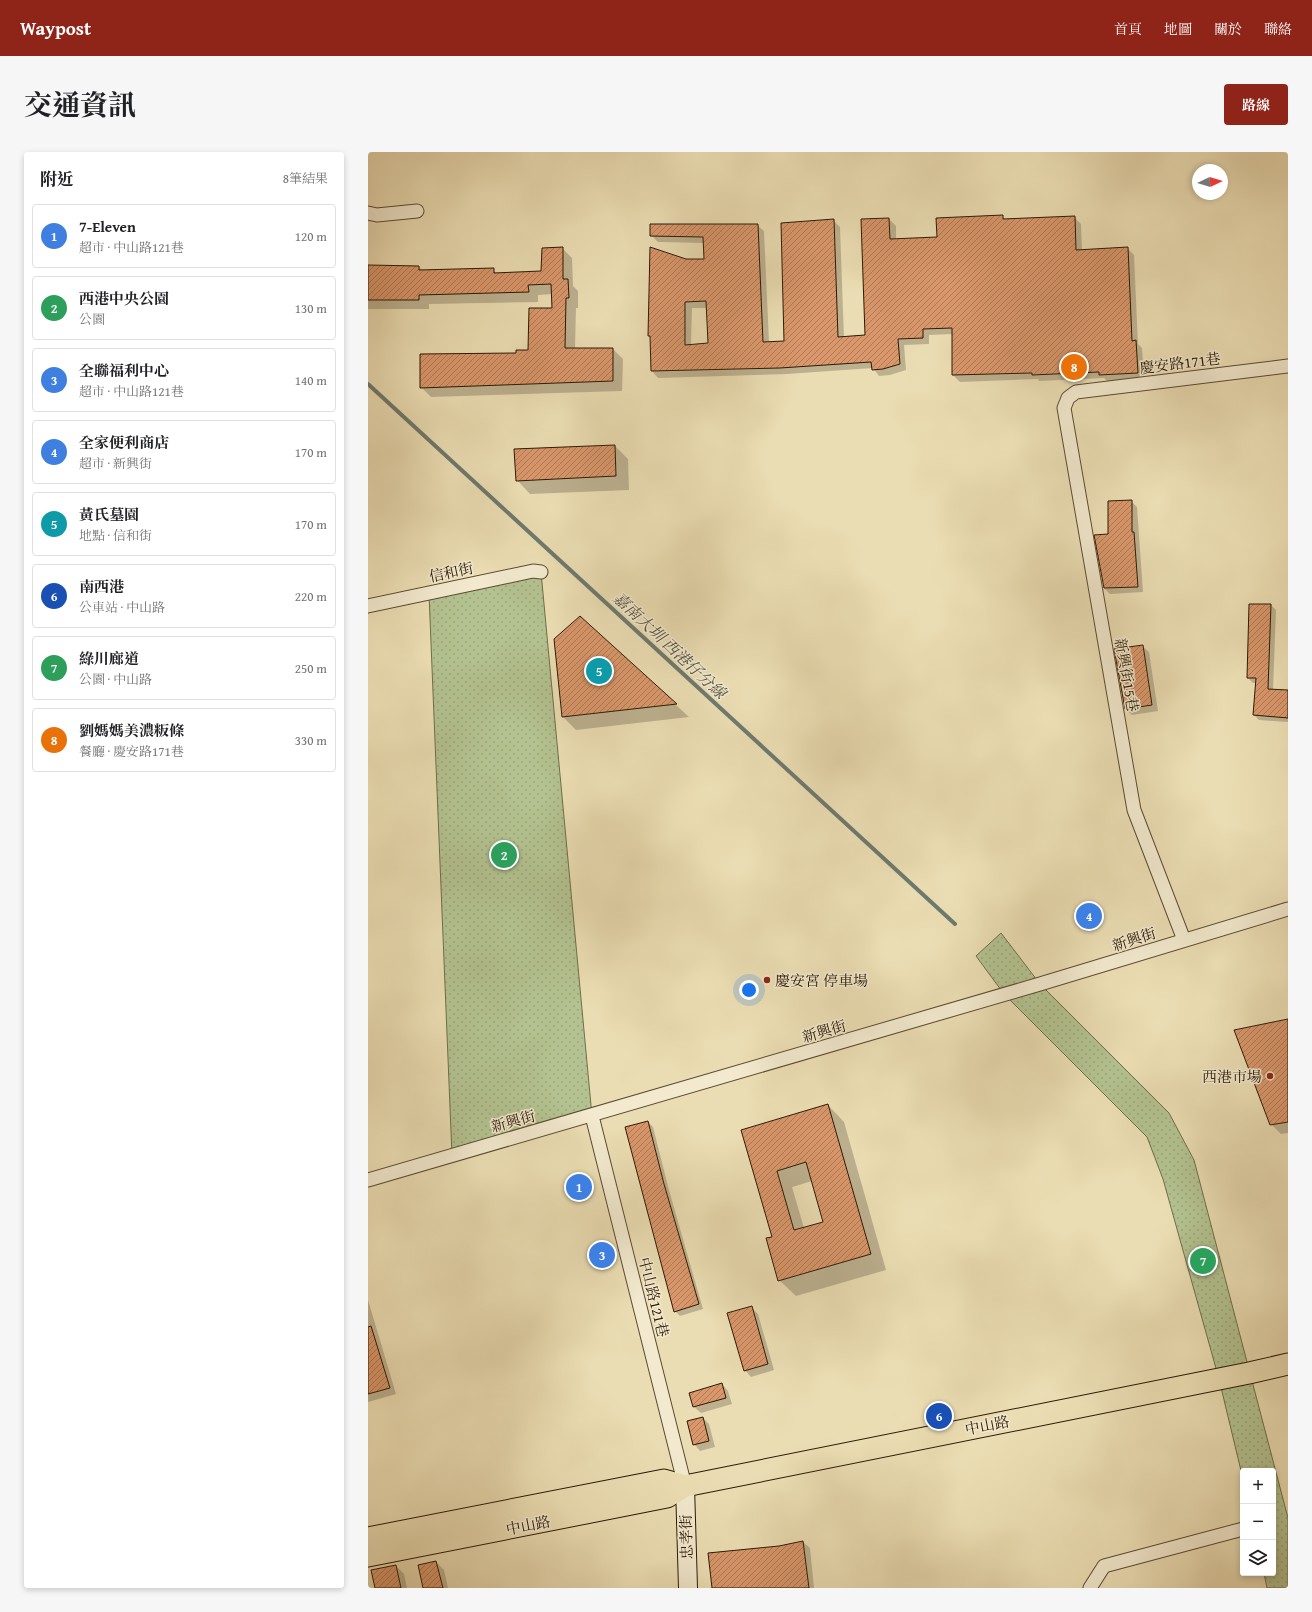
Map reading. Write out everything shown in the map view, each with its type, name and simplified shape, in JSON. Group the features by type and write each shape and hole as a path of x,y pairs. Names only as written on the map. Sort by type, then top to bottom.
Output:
{"main road":[{"name":"中山路","path":"368,1556 668,1498 685,1486 1288,1364"},
{"name":"中山路","path":"368,1538 664,1480 685,1486"}],"street":[{"path":"368,213 377,215 417,211"},
{"name":"慶安路171巷","path":"1064,408 1068,398 1076,392 1288,366"},
{"name":"新興街15巷","path":"1064,408 1134,810 1184,940"},
{"name":"信和街","path":"368,606 533,571 541,572"},
{"name":"新興街","path":"368,1180 592,1116 1288,909"},
{"name":"中山路121巷","path":"592,1116 685,1486"},
{"name":"忠孝街","path":"685,1486 688,1588"},
{"path":"1090,1588 1104,1566 1240,1530"}],"green space":[{"path":"541,572 592,1116 452,1156 429,594"},
{"path":"1001,933 1040,984 1169,1113 1194,1160 1275,1468 1240,1468 1219,1379 1163,1179 1147,1137 1004,994 976,956"},
{"path":"1276,1472 1288,1518 1288,1588 1267,1588 1265,1576 1276,1576"}],"building":[{"path":"1003,215 1003,219 1075,216 1076,250 1128,247 1132,341 1136,340 1138,373 1099,375 1099,372 1032,375 1032,373 952,375 952,328 923,329 923,338 898,339 900,364 883,369 872,370 871,362 780,368 651,371 650,336 648,336 650,247 686,259 704,259 703,237 650,236 650,224 758,224 763,342 784,341 781,223 834,219 838,337 865,335 861,219 889,218 890,239 937,237 936,218","holes":["706,301 708,343 685,345 685,302"]},
{"path":"563,247 563,279 568,279 569,298 566,298 565,348 613,348 613,381 420,388 420,354 516,353 516,350 528,350 529,308 552,308 551,284 528,285 529,292 419,295 419,300 368,300 368,265 419,266 419,270 494,268 494,273 541,271 542,248"},
{"path":"615,445 616,476 516,481 514,449"},
{"path":"1132,500 1132,532 1134,532 1138,587 1104,588 1094,535 1108,534 1108,501"},
{"path":"1249,604 1271,604 1268,689 1288,690 1288,718 1253,715 1256,678 1247,678"},
{"path":"580,616 677,704 562,717 554,639"},
{"path":"1143,645 1152,705 1125,709 1114,649"},
{"name":"西港市場","path":"1288,1019 1288,1122 1270,1125 1234,1030"},
{"path":"828,1104 871,1254 778,1281 766,1238 772,1237 741,1130","holes":["806,1162 823,1222 794,1230 777,1171"]},
{"path":"648,1121 664,1184 699,1304 674,1312 625,1127"},
{"path":"752,1306 768,1364 744,1371 727,1313"},
{"path":"371,1326 390,1388 368,1394 368,1327"},
{"path":"722,1383 726,1398 693,1407 689,1393"},
{"path":"703,1417 709,1441 693,1445 687,1421"},
{"path":"803,1541 809,1588 712,1588 708,1553 779,1546"},
{"path":"436,1561 443,1588 423,1588 418,1565"},
{"path":"396,1565 401,1588 375,1588 371,1570"}],"waterway":[{"name":"嘉南大圳 西港仔分線","path":"368,384 955,924"}],"place":[{"name":"劉媽媽美濃粄條","path":"1074,367"},
{"name":"黃氏墓園","path":"599,671"},
{"name":"西港中央公園","path":"504,855"},
{"name":"全家便利商店","path":"1089,916"},
{"name":"慶安宮 停車場","path":"767,980"},
{"name":"西港市場","path":"1270,1076"},
{"name":"7-Eleven","path":"579,1187"},
{"name":"全聯福利中心","path":"602,1255"},
{"name":"綠川廊道","path":"1203,1261"},
{"name":"南西港","path":"939,1416"}]}
